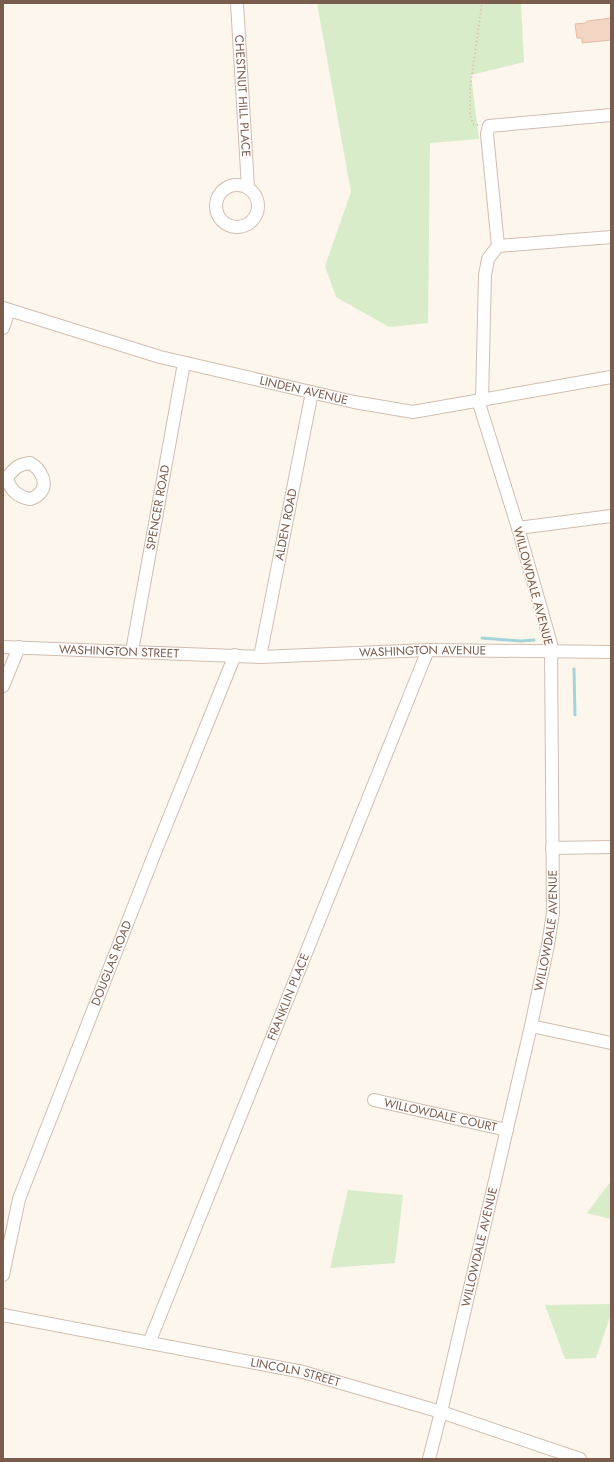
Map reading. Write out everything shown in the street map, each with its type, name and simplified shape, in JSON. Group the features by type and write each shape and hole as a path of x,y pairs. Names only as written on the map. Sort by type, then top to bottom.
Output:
{"street":[{"name":"CHESTNUT HILL PLACE","path":"237,3 248,188"},
{"path":"611,114 489,126 487,134 498,246 611,237"},
{"name":"WILLOWDALE AVENUE","path":"429,1459 531,1026 548,945 553,913 551,644 480,400 485,275 488,258 498,246"},
{"path":"3,328 6,309"},
{"name":"LINDEN AVENUE","path":"6,309 160,357 354,402 413,412 611,377"},
{"name":"SPENCER ROAD","path":"132,651 184,363"},
{"name":"ALDEN ROAD","path":"260,657 312,392"},
{"path":"518,528 611,516"},
{"name":"WASHINGTON STREET","path":"3,647 235,655"},
{"path":"3,686 19,647"},
{"name":"WASHINGTON AVENUE","path":"235,655 260,657 428,650 611,652"},
{"name":"FRANKLIN PLACE","path":"149,1343 428,650"},
{"name":"DOUGLAS ROAD","path":"3,1275 19,1199 154,855 235,655"},
{"path":"552,848 611,847"},
{"path":"531,1026 611,1042"},
{"name":"WILLOWDALE COURT","path":"374,1100 507,1130"},
{"name":"LINCOLN STREET","path":"3,1315 302,1372 441,1412 580,1459"}],"path":[{"path":"482,3 470,88 470,114 473,124 489,126"}],"green space":[{"path":"317,3 521,3 524,62 471,75 479,139 430,143 428,323 389,327 336,297 325,266 351,192"},
{"path":"611,1181 611,1219 587,1213"},
{"path":"348,1190 403,1195 395,1263 330,1268"},
{"path":"611,1304 611,1314 596,1358 565,1359 545,1305"}],"building":[{"path":"611,18 611,40 582,43 582,38 577,38 575,24"}],"waterway":[{"path":"482,638 521,641 534,640"},
{"path":"574,669 575,715"}]}
